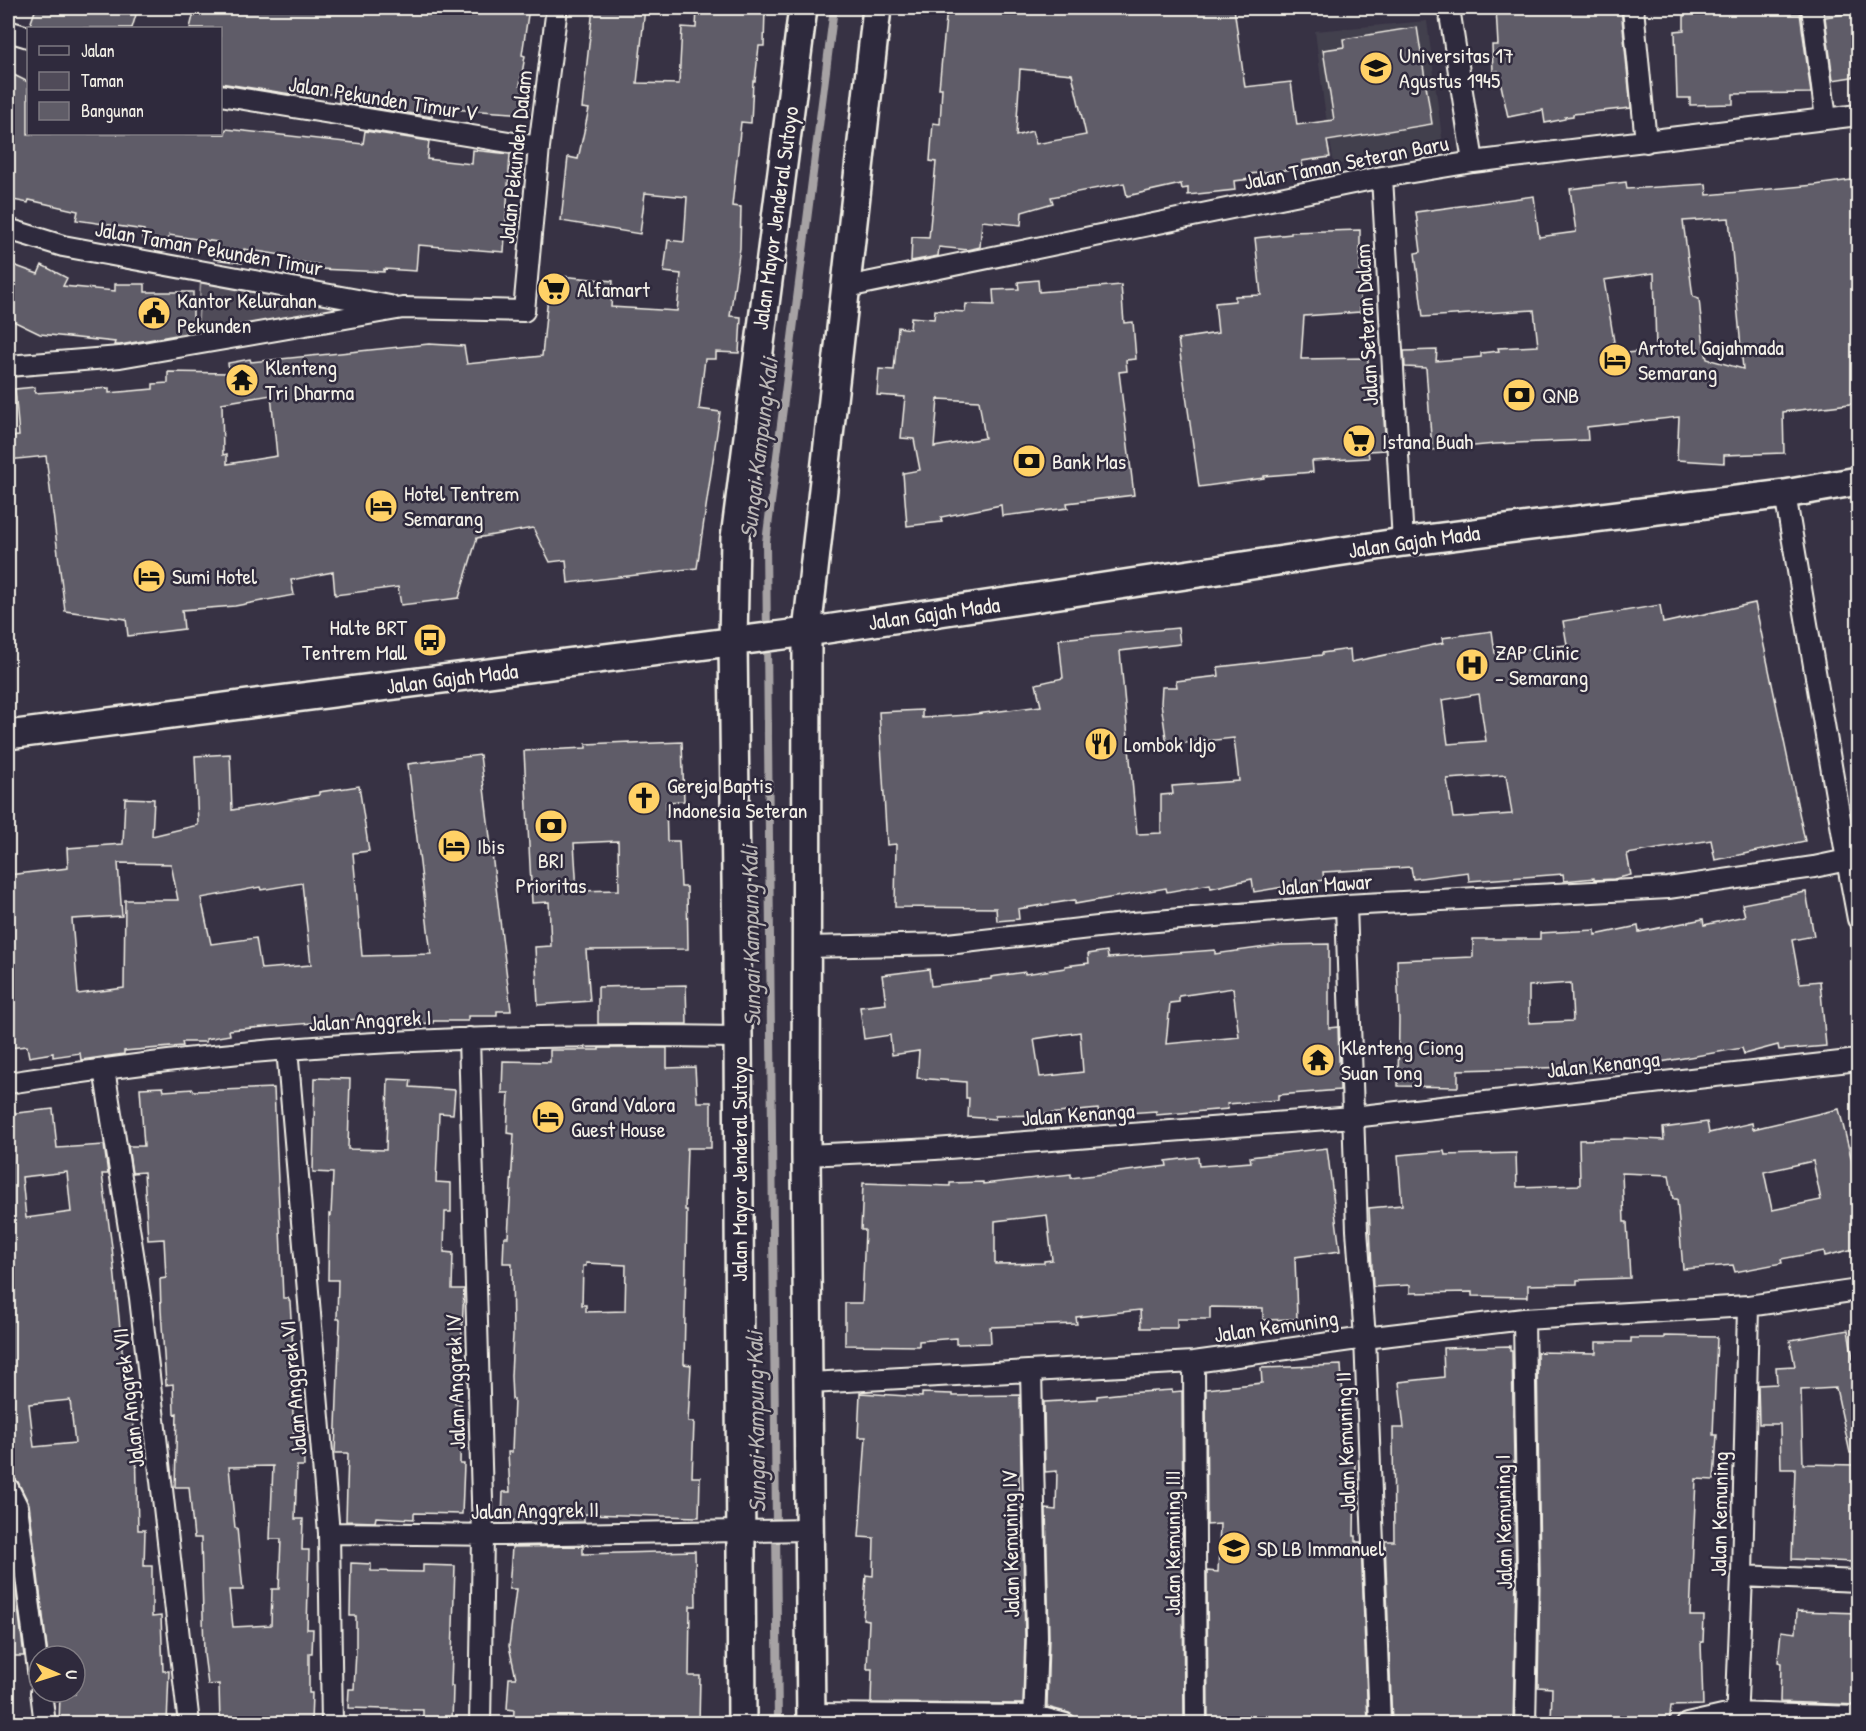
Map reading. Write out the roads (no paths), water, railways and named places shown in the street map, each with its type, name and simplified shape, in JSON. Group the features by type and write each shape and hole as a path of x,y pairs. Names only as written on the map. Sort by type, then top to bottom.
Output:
{"main road":[{"name":"Jalan Mayor Jenderal Sutoyo","path":"742,1724 746,1531 738,1037 740,640 735,538 803,8"},
{"path":"811,1719 804,1530 810,1383 806,1155 805,632 847,287 877,8"},
{"name":"Jalan Gajah Mada","path":"8,735 805,632 1403,542 1785,494 1858,481"}],"street":[{"name":"Jalan Pekunden Dalam","path":"524,311 538,147 556,8"},
{"path":"1449,8 1473,162"},
{"path":"1633,8 1646,142"},
{"path":"1812,8 1826,119"},
{"path":"8,31 27,37"},
{"name":"Jalan Pekunden Timur V","path":"222,95 538,147"},
{"name":"Jalan Taman Seteran Baru","path":"847,287 1382,177 1473,162 1858,115"},
{"name":"Jalan Seteran Dalam","path":"1382,177 1403,542"},
{"name":"Jalan Taman Pekunden Timur","path":"8,229 63,246 403,308 524,311"},
{"name":"Jalan Taman Pekunden Timur","path":"8,366 120,357 403,308"},
{"path":"1785,494 1858,920"},
{"name":"Jalan Mawar","path":"806,947 948,944 1133,923 1346,905 1668,888 1814,867 1846,860"},
{"path":"1346,905 1357,1230 1365,1338"},
{"name":"Jalan Anggrek I","path":"8,1083 104,1069 287,1049 469,1038 738,1037"},
{"name":"Jalan Anggrek IV","path":"469,1038 483,1535 480,1724"},
{"name":"Jalan Anggrek VI","path":"287,1049 329,1533 332,1724"},
{"name":"Jalan Kenanga","path":"806,1155 935,1149 1353,1117 1858,1060"},
{"name":"Jalan Anggrek VII","path":"104,1069 140,1298 189,1724"},
{"name":"Jalan Kemuning","path":"810,1383 1194,1362 1524,1319 1748,1306 1858,1290"},
{"name":"Jalan Kemuning","path":"1736,1718 1742,1576 1748,1306"},
{"name":"Jalan Kemuning I","path":"1524,1319 1528,1576 1525,1724"},
{"name":"Jalan Kemuning II","path":"1365,1338 1380,1724"},
{"name":"Jalan Kemuning III","path":"1194,1362 1196,1724"},
{"name":"Jalan Kemuning IV","path":"1031,1371 1036,1637 1034,1720"},
{"path":"8,1488 17,1506 35,1644"},
{"name":"Jalan Anggrek II","path":"329,1533 483,1535 804,1530"},
{"path":"1742,1576 1858,1581"},
{"path":"42,1704 45,1724"},
{"path":"1687,1724 1736,1718 1858,1717"},
{"path":"811,1719 1034,1720 1065,1724"}],"waterway":[{"name":"Sungai Kampung Kali","path":"778,1724 766,542 834,8"}],"place":[{"name":"Universitas 17 Agustus 1945","path":"1376,68"},
{"name":"Alfamart","path":"554,289"},
{"name":"Kantor Kelurahan Pekunden","path":"154,313"},
{"name":"Artotel Gajahmada Semarang","path":"1615,360"},
{"name":"Klenteng Tri Dharma","path":"242,380"},
{"name":"QNB","path":"1519,395"},
{"name":"Istana Buah","path":"1359,441"},
{"name":"Bank Mas","path":"1029,461"},
{"name":"Hotel Tentrem Semarang","path":"381,506"},
{"name":"Sumi Hotel","path":"149,576"},
{"name":"Halte BRT Tentrem Mall","path":"430,640"},
{"name":"ZAP Clinic - Semarang","path":"1472,665"},
{"name":"Lombok Idjo","path":"1101,744"},
{"name":"Gereja Baptis Indonesia Seteran","path":"644,798"},
{"name":"BRI Prioritas","path":"551,826"},
{"name":"Ibis","path":"454,846"},
{"name":"Klenteng Ciong Suan Tong","path":"1318,1060"},
{"name":"Grand Valora Guest House","path":"548,1117"},
{"name":"SD LB Immanuel","path":"1234,1548"}]}
